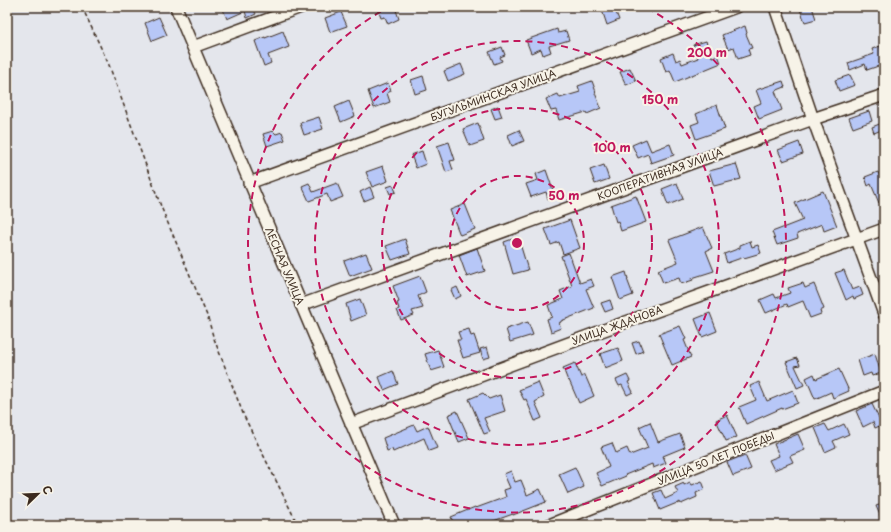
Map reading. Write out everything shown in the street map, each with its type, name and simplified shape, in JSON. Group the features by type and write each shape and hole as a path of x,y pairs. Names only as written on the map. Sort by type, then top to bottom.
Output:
{"street":[{"name":"ЛЕСНАЯ УЛИЦА","path":"176,7 394,525"},
{"path":"193,47 301,7"},
{"name":"БУГУЛЬМИНСКАЯ УЛИЦА","path":"249,183 736,7"},
{"path":"775,7 813,119 884,314"},
{"name":"КООПЕРАТИВНАЯ УЛИЦА","path":"302,305 813,119 884,95"},
{"name":"УЛИЦА ЖДАНОВА","path":"352,424 604,330 884,229"},
{"name":"УЛИЦА 50 ЛЕТ ПОБЕДЫ","path":"549,525 884,391"}],"path":[{"path":"82,7 109,65 162,209 208,318 213,336 244,416 298,525"}],"building":[{"path":"222,7 254,7 253,8 256,14 247,18 245,11 227,19"},
{"path":"377,7 395,7 399,19 388,24 385,17 381,18"},
{"path":"614,7 619,20 607,25 602,10"},
{"path":"799,7 812,7 816,19 805,22"},
{"path":"341,12 347,26 330,32 325,18"},
{"path":"159,17 167,35 152,41 145,23"},
{"path":"745,26 746,34 752,48 748,49 750,55 738,59 734,47 728,49 722,35"},
{"path":"557,29 558,33 566,31 569,40 549,46 551,52 543,55 541,49 531,53 526,40"},
{"path":"283,31 289,47 268,55 271,63 264,66 255,41"},
{"path":"706,41 712,57 718,55 721,63 675,82 670,70 666,72 661,58 673,53 676,61 680,59 682,64 698,58 693,45"},
{"path":"880,46 884,56 884,64 867,70 865,64 850,70 848,63 874,54 872,49"},
{"path":"502,47 505,55 500,57 502,61 494,64 489,52"},
{"path":"461,64 465,74 448,81 444,71"},
{"path":"630,68 636,81 626,85 620,72"},
{"path":"850,75 855,85 839,91 835,80"},
{"path":"423,76 427,90 415,94 411,80"},
{"path":"592,81 601,108 587,114 586,112 559,120 556,110 551,111 546,99 558,94 560,98 580,92 578,86"},
{"path":"783,81 785,87 775,91 782,110 759,119 754,106 761,103 756,90"},
{"path":"388,83 391,91 387,93 390,102 374,108 368,91"},
{"path":"349,101 355,116 341,122 335,107"},
{"path":"717,105 725,129 696,139 691,125 699,122 696,114"},
{"path":"498,106 502,117 495,119 491,109"},
{"path":"869,111 872,121 853,128 849,118"},
{"path":"319,117 323,129 304,135 300,123"},
{"path":"478,123 484,141 470,146 463,129"},
{"path":"882,123 884,129 874,133 872,127"},
{"path":"519,130 524,141 512,146 508,135"},
{"path":"273,131 276,134 282,132 285,140 267,146 263,134"},
{"path":"646,139 651,151 670,144 674,155 651,163 648,154 638,158 632,145"},
{"path":"449,142 455,160 450,161 453,170 446,172 437,146"},
{"path":"799,142 803,154 783,161 778,150"},
{"path":"422,151 426,164 416,168 411,155"},
{"path":"736,164 741,179 714,186 709,171"},
{"path":"604,165 609,179 595,184 590,170"},
{"path":"383,166 388,181 372,187 366,172"},
{"path":"546,170 555,196 548,199 546,192 531,197 526,184 538,180 536,174"},
{"path":"878,172 884,186 884,200 879,203 871,184 868,186 865,177"},
{"path":"309,183 313,192 337,183 343,197 330,202 327,194 309,201 302,186"},
{"path":"677,183 683,199 668,205 662,189"},
{"path":"393,185 396,192 390,194 387,187"},
{"path":"370,187 374,197 364,201 360,192"},
{"path":"823,191 837,226 824,231 822,224 797,234 798,238 777,245 772,232 803,220 795,203"},
{"path":"636,196 646,222 621,231 618,221 616,222 611,205"},
{"path":"465,204 475,229 460,235 450,210"},
{"path":"570,220 580,248 563,254 559,242 551,245 545,229"},
{"path":"703,227 712,248 706,251 714,271 692,278 693,280 681,284 679,278 663,283 658,270 678,262 669,240"},
{"path":"518,237 528,270 513,274 504,242"},
{"path":"405,239 410,254 392,260 386,246"},
{"path":"750,241 752,247 758,245 761,253 727,263 724,254 740,248 740,245"},
{"path":"477,248 485,271 467,277 459,255"},
{"path":"366,253 372,268 350,276 344,261"},
{"path":"569,253 580,283 591,279 594,286 586,289 594,308 561,321 559,323 561,328 551,332 547,319 552,317 548,305 563,299 560,291 572,286 561,256"},
{"path":"844,270 852,290 860,287 863,295 854,299 853,296 846,300 835,273"},
{"path":"626,272 633,295 620,300 612,277"},
{"path":"420,276 426,292 418,296 423,308 412,311 414,315 401,320 397,310 399,309 397,303 399,302 393,286"},
{"path":"803,283 805,288 814,284 824,309 820,311 821,314 810,318 803,301 788,307 787,304 766,313 760,300 774,294 776,298 790,293 788,288"},
{"path":"457,287 461,296 455,299 451,290"},
{"path":"360,299 366,315 351,321 346,304"},
{"path":"610,300 613,309 605,312 601,303"},
{"path":"710,313 717,331 702,337 695,319"},
{"path":"528,322 533,335 510,342 506,329"},
{"path":"680,326 686,339 684,340 691,357 672,365 659,334"},
{"path":"469,329 471,336 474,335 480,353 463,358 457,340 461,340 458,332"},
{"path":"639,341 643,351 636,354 632,343"},
{"path":"487,347 490,357 483,359 480,349"},
{"path":"618,348 623,361 605,368 600,354"},
{"path":"438,350 444,367 431,371 425,354"},
{"path":"875,354 881,373 872,376 871,373 863,376 858,360"},
{"path":"797,358 800,365 795,366 804,385 797,388 786,362"},
{"path":"575,363 581,377 585,375 594,396 579,403 563,368"},
{"path":"839,369 849,391 833,398 831,392 815,399 806,378 814,374 816,379"},
{"path":"393,371 398,384 384,390 379,377"},
{"path":"627,375 630,381 628,382 633,392 627,395 622,385 619,386 616,380"},
{"path":"538,382 544,397 535,402 542,418 535,421 526,399 524,400 519,390"},
{"path":"759,382 767,401 793,390 798,403 782,408 746,424 739,407 756,400 750,386"},
{"path":"483,393 489,399 500,395 505,411 484,418 490,432 484,434 469,399"},
{"path":"872,404 882,425 875,428 873,422 863,427 856,411"},
{"path":"457,411 469,438 459,442 448,415"},
{"path":"727,415 737,437 726,441 716,420"},
{"path":"650,422 658,442 680,434 685,447 663,456 666,463 653,468 652,464 602,486 596,473 609,467 601,447 612,443 616,453 627,448 630,455 648,448 639,427"},
{"path":"825,424 829,431 844,424 849,434 833,441 836,447 825,452 815,428"},
{"path":"414,425 417,431 428,426 437,448 429,451 424,438 393,452 392,449 387,451 383,438"},
{"path":"798,434 805,450 790,456 793,462 774,470 769,460 779,456 774,444"},
{"path":"745,455 751,469 733,476 727,462"},
{"path":"575,467 584,487 568,494 559,474"},
{"path":"511,471 515,482 521,480 527,495 540,489 546,502 482,525 454,525 451,517 506,497 504,490 510,488 504,474"},
{"path":"702,481 705,489 696,493 697,497 681,504 680,502 660,510 653,493 661,490 665,499 678,493 675,487 684,483 684,485 690,482 692,485"},
{"path":"884,503 884,525 876,506"}]}
